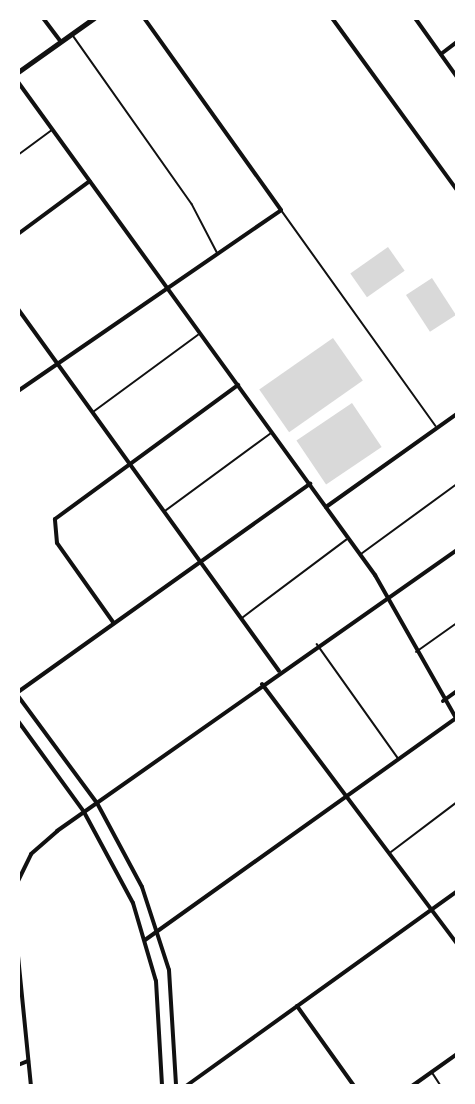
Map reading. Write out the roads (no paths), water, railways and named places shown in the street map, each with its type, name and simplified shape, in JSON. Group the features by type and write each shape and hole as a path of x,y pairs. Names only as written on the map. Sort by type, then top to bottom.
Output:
{"main road":[{"path":"18,71 94,18"}],"street":[{"path":"43,18 61,42"},
{"path":"18,391 281,210 144,18"},
{"path":"332,18 457,190"},
{"path":"415,18 457,77"},
{"path":"441,54 457,42"},
{"path":"18,82 349,538 389,597 416,652 443,701 456,719 344,797 158,933 145,940"},
{"path":"18,234 90,181"},
{"path":"18,309 279,671"},
{"path":"113,622 57,543 54,525 64,509 238,385"},
{"path":"326,507 457,414"},
{"path":"176,1086 174,1005 158,933 142,887 97,803 18,694 113,622 310,484"},
{"path":"18,881 35,849 84,812 316,644 457,550"},
{"path":"262,684 344,797 390,852 457,944"},
{"path":"443,701 457,691"},
{"path":"18,721 84,812 117,867 145,940 162,1031 162,1086"},
{"path":"186,1086 457,891"},
{"path":"18,956 31,1086"},
{"path":"297,1006 354,1086"},
{"path":"412,1086 457,1054"},
{"path":"18,1065 28,1060"}],"lane":[{"path":"72,34 192,204 218,253"},
{"path":"18,155 53,129"},
{"path":"281,210 438,428"},
{"path":"92,413 200,333"},
{"path":"164,511 273,432"},
{"path":"360,554 457,484"},
{"path":"241,618 349,538"},
{"path":"416,652 457,623"},
{"path":"316,644 399,759"},
{"path":"390,852 457,802"},
{"path":"431,1072 441,1086"}]}
